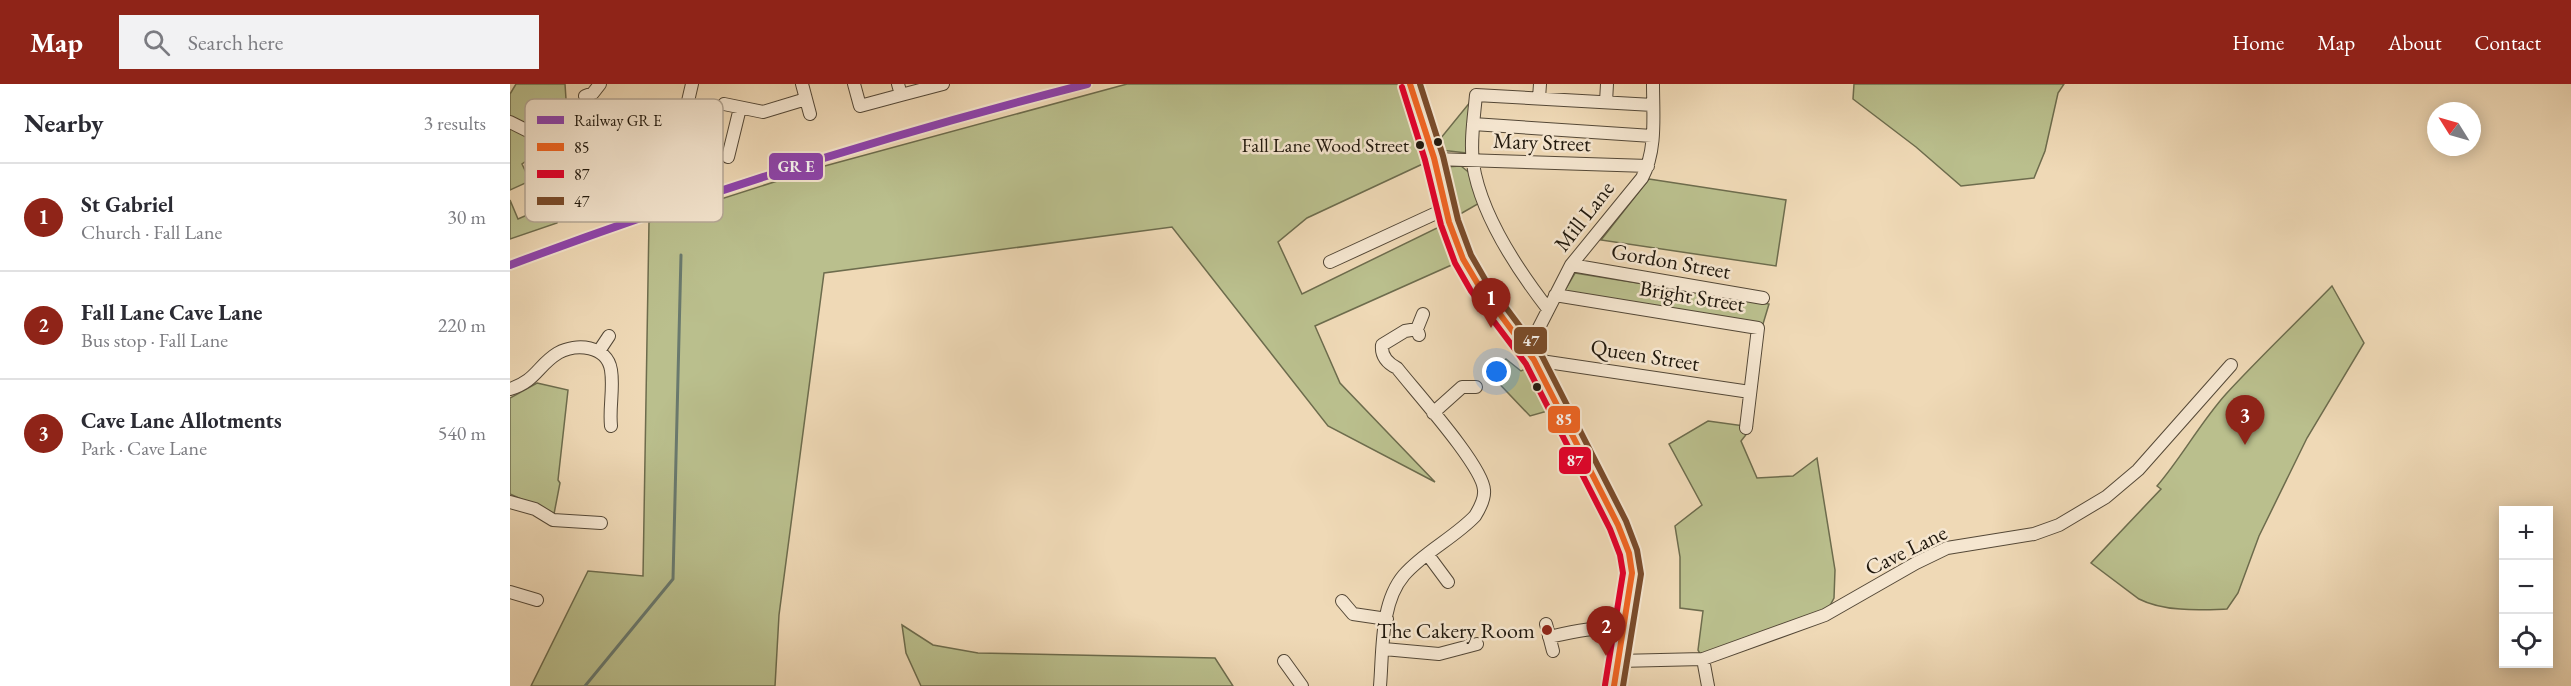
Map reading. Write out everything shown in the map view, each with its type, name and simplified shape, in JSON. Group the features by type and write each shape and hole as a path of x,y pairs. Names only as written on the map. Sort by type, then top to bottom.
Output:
{"street":[{"path":"585,96 593,93 600,84"},
{"path":"690,99 692,84"},
{"path":"802,84 810,114"},
{"path":"854,84 860,106 900,90 944,84"},
{"path":"1410,84 1434,159 1445,208 1462,258 1486,299 1531,354 1629,553 1631,583 1614,686"},
{"path":"1539,98 1540,84"},
{"path":"1606,102 1608,84"},
{"name":"Mill Lane","path":"1531,354 1548,309 1571,265 1642,178 1648,166 1652,136 1653,84"},
{"path":"1548,309 1506,248 1484,200 1473,160 1476,95 1507,90 1539,98 1653,105"},
{"path":"724,104 763,112 806,99"},
{"path":"728,158 740,108"},
{"path":"510,122 525,130"},
{"path":"1473,124 1652,136"},
{"name":"Mary Street","path":"1434,159 1648,166"},
{"path":"1330,262 1445,208"},
{"name":"Gordon Street","path":"1571,265 1763,298"},
{"name":"Bright Street","path":"1555,295 1758,328 1746,428"},
{"path":"1380,686 1386,619 1396,586 1405,573 1475,516 1482,503 1484,491 1476,467 1397,368 1389,364 1378,342 1405,331 1418,332 1423,314"},
{"path":"599,351 609,336"},
{"path":"510,389 526,383 560,352 589,348 599,351 611,370 611,426"},
{"name":"Queen Street","path":"1531,354 1750,392"},
{"name":"Cave Lane","path":"1618,661 1703,659 1825,615 1947,548 2034,534 2059,525 2106,497 2138,470 2231,365"},
{"path":"1456,374 1462,387"},
{"path":"1433,413 1462,387 1476,387"},
{"path":"510,502 535,509 553,520 601,523"},
{"path":"1428,555 1448,582"},
{"path":"510,592 537,600"},
{"path":"1342,602 1353,614 1386,619"},
{"path":"1546,624 1552,651"},
{"path":"1549,637 1603,627 1623,630"},
{"path":"1384,649 1455,656 1477,644"},
{"path":"1703,659 1708,686"},
{"path":"1284,661 1302,686"}],"green space":[{"path":"516,84 565,84 566,99 525,99 525,162 522,164 525,170 525,183 510,190 510,94"},
{"path":"1127,84 1402,84 1429,161 1307,218 1278,242 1302,294 1441,226 1456,263 1315,326 1340,383 1435,482 1328,426 1172,227 824,273 779,615 775,686 531,686 588,571 643,576 649,222 723,222 723,198 821,167"},
{"path":"1854,84 2064,84 2058,93 2045,151 2034,178 1961,186 1916,147 1853,99"},
{"path":"1471,101 1467,153 1440,150 1436,144"},
{"path":"1461,166 1472,175 1483,201 1455,217 1444,167"},
{"path":"1649,179 1786,200 1776,266 1601,240"},
{"path":"510,200 518,219 525,216 525,222 557,222 557,223 510,239"},
{"path":"1575,273 1769,304 1763,324 1567,294 1565,290"},
{"path":"2332,286 2364,343 2307,438 2259,536 2238,593 2227,609 2171,608 2139,599 2091,563 2161,489 2157,486 2226,394"},
{"path":"1506,359 1521,371 1530,367 1551,410 1530,416 1490,374"},
{"path":"537,383 568,390 558,480 560,483 554,514 510,494 510,398"},
{"path":"1708,421 1752,427 1741,441 1757,478 1793,476 1817,458 1835,570 1834,598 1825,615 1703,659 1698,650 1703,611 1680,608 1680,557 1675,526 1702,505 1669,444"},
{"path":"902,625 933,645 978,653 1215,658 1233,686 921,686 906,653"}],"waterway":[{"path":"585,686 673,579 681,255"}],"transit line":[{"path":"723,190 941,123 1087,84"},
{"name":"85","path":"1410,84 1434,158 1449,222 1463,259 1479,286 1534,360 1618,525 1629,553 1632,573 1614,686"},
{"name":"47","path":"1420,84 1443,156 1458,220 1471,255 1486,281 1542,356 1626,521 1637,550 1641,574 1623,686"},
{"name":"87","path":"1402,87 1425,160 1441,225 1455,263 1471,291 1526,364 1610,529 1620,555 1623,573 1605,685"},
{"path":"510,265 629,222"}],"place":[{"name":"Fall Lane Wood Street","path":"1420,145"},
{"name":"St Gabriel","path":"1491,328"},
{"name":"Cave Lane Allotments","path":"2245,445"},
{"name":"The Cakery Room","path":"1547,630"},
{"name":"Fall Lane Cave Lane","path":"1606,656"}]}
